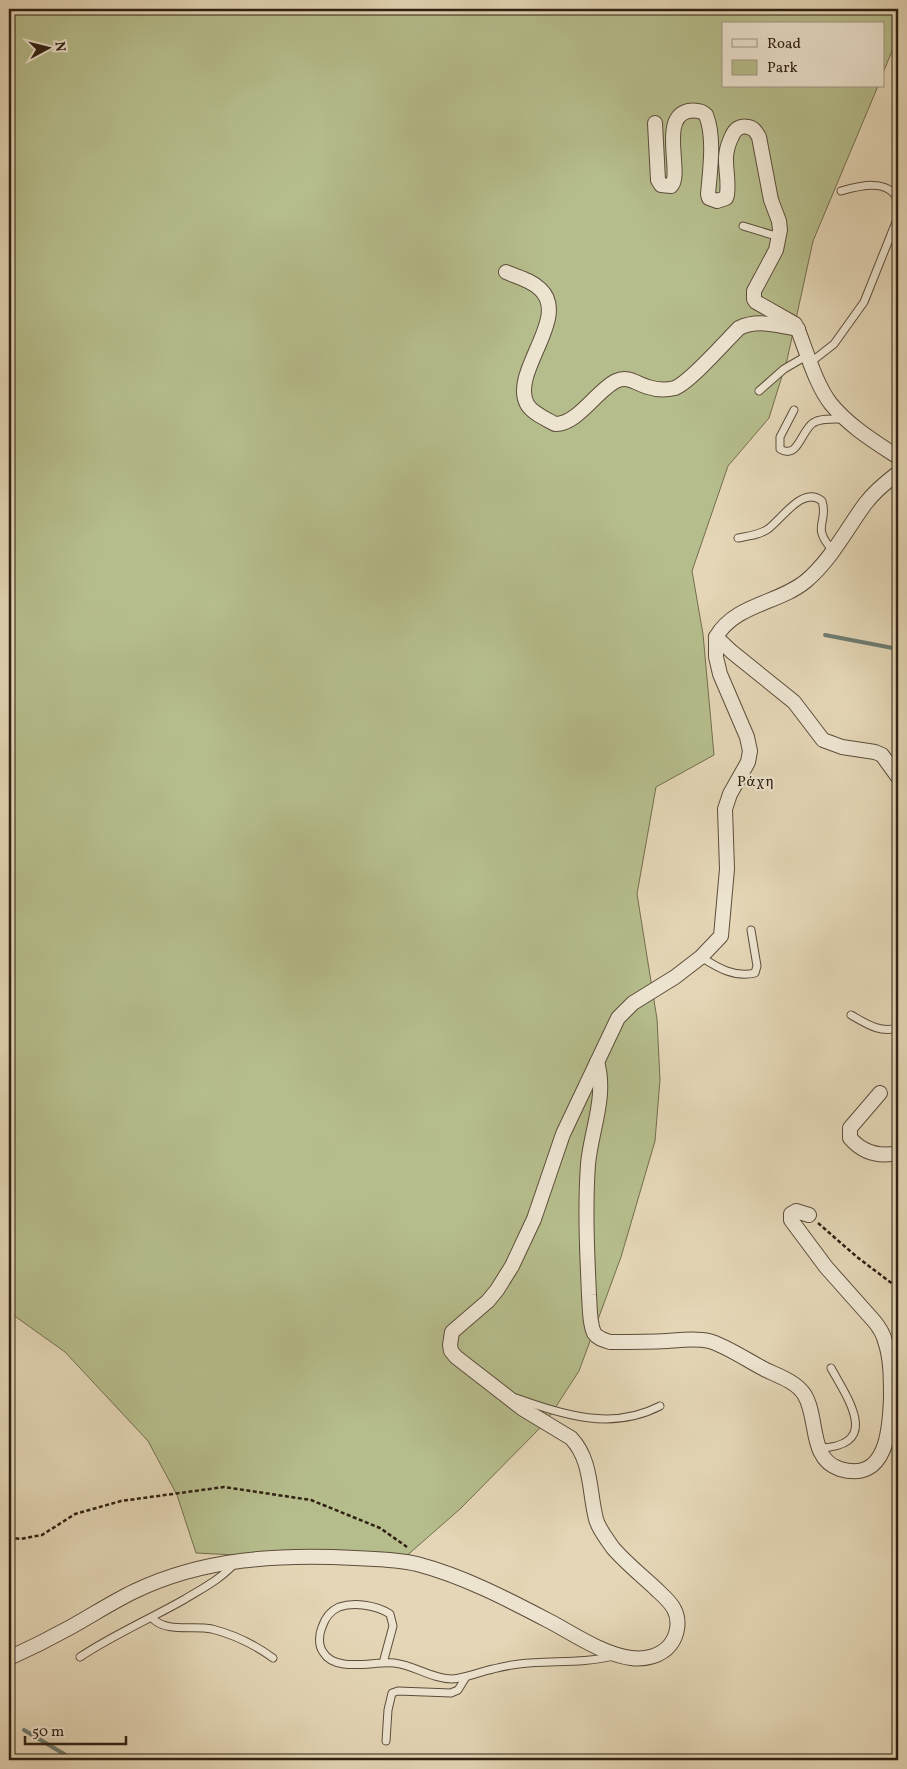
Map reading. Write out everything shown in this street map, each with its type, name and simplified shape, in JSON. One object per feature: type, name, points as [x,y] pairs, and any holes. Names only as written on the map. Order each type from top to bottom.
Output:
[{"type":"street","points":[[655,123],[658,180],[661,185],[672,186],[675,181],[674,133],[679,118],[684,113],[697,110],[706,115],[710,138],[708,194],[709,198],[716,201],[721,200],[727,195],[725,154],[734,132],[737,128],[744,126],[756,131],[759,137],[771,200],[779,221],[780,237],[776,250],[754,291],[754,299],[756,302],[790,321],[798,330],[830,404],[845,419],[898,457]]},
{"type":"street","points":[[506,272],[536,285],[542,290],[549,306],[550,316],[524,385],[524,396],[530,408],[555,424],[567,421],[615,381],[627,379],[647,387],[667,390],[681,385],[739,328],[746,325],[765,323],[798,330]]},
{"type":"street","points":[[9,1658],[48,1640],[136,1590],[209,1566],[280,1557],[369,1559],[413,1563],[436,1569],[468,1581],[587,1642],[618,1655],[640,1659],[650,1657],[666,1649],[672,1643],[677,1633],[678,1625],[674,1608],[614,1548],[600,1529],[596,1520],[587,1469],[577,1445],[571,1438],[523,1409],[456,1357],[451,1351],[450,1335],[455,1328],[488,1301],[512,1266],[534,1219],[563,1134],[618,1018],[625,1010],[701,957],[717,941],[723,929],[727,868],[725,809],[730,794],[748,762],[750,751],[747,737],[720,674],[716,656],[716,637],[733,617],[795,589],[814,574],[833,551],[866,503],[882,485],[898,473]]},
{"type":"street","points":[[716,637],[794,702],[823,740],[842,747],[876,752],[882,755],[898,777]]},
{"type":"street","points":[[597,1062],[600,1071],[600,1093],[588,1163],[587,1221],[590,1308],[595,1335],[601,1340],[610,1342],[698,1340],[715,1343],[798,1387],[808,1401],[821,1454],[838,1468],[849,1471],[865,1469],[878,1459],[888,1438],[890,1374],[886,1341],[881,1330],[826,1267],[791,1220],[791,1214],[796,1211],[809,1215]]},
{"type":"street","points":[[880,1093],[850,1128],[850,1138],[854,1143],[870,1152],[888,1155],[898,1153]]},
{"type":"lane","points":[[841,191],[879,186],[892,192],[898,200]]},
{"type":"lane","points":[[759,391],[784,369],[810,358],[834,344],[864,302],[898,217]]},
{"type":"lane","points":[[743,226],[780,237]]},
{"type":"lane","points":[[794,410],[779,442],[780,449],[788,452],[791,452],[796,447],[810,426],[815,422],[845,419]]},
{"type":"lane","points":[[738,538],[753,535],[767,529],[777,522],[795,503],[804,498],[812,497],[822,501],[824,509],[820,531],[825,542],[833,551]]},
{"type":"lane","points":[[701,957],[724,971],[741,974],[755,973],[757,966],[751,930]]},
{"type":"lane","points":[[851,1015],[878,1029],[898,1028]]},
{"type":"lane","points":[[818,1448],[838,1447],[845,1444],[855,1431],[856,1426],[852,1410],[831,1368]]},
{"type":"lane","points":[[504,1394],[557,1412],[585,1418],[623,1419],[638,1416],[660,1406]]},
{"type":"lane","points":[[80,1657],[212,1584],[237,1561]]},
{"type":"lane","points":[[383,1662],[393,1626],[390,1614],[364,1605],[354,1604],[336,1608],[329,1614],[322,1624],[320,1648],[328,1659],[340,1664],[395,1663],[439,1677],[454,1679],[492,1669],[522,1664],[588,1661],[618,1655]]},
{"type":"lane","points":[[152,1618],[157,1623],[168,1627],[197,1627],[223,1632],[256,1645],[273,1658]]},
{"type":"lane","points":[[386,1741],[388,1710],[392,1693],[398,1691],[451,1693],[458,1690],[466,1676]]},
{"type":"path","points":[[809,1215],[857,1257],[898,1288]]},
{"type":"path","points":[[9,1537],[20,1539],[42,1535],[75,1514],[121,1501],[224,1488],[311,1500],[380,1528],[412,1551]]},
{"type":"green space","points":[[9,9],[898,9],[898,36],[884,71],[884,22],[722,22],[722,88],[877,88],[813,241],[787,360],[769,418],[728,466],[692,571],[703,634],[714,755],[656,787],[637,894],[657,1019],[660,1080],[655,1141],[621,1257],[579,1371],[546,1422],[460,1509],[395,1566],[334,1560],[196,1553],[177,1495],[148,1441],[65,1352],[9,1312]]},
{"type":"waterway","points":[[825,635],[898,649]]},
{"type":"waterway","points":[[24,1730],[74,1760]]},
{"type":"district","name":"Ράχη","points":[[756,781]]}]
